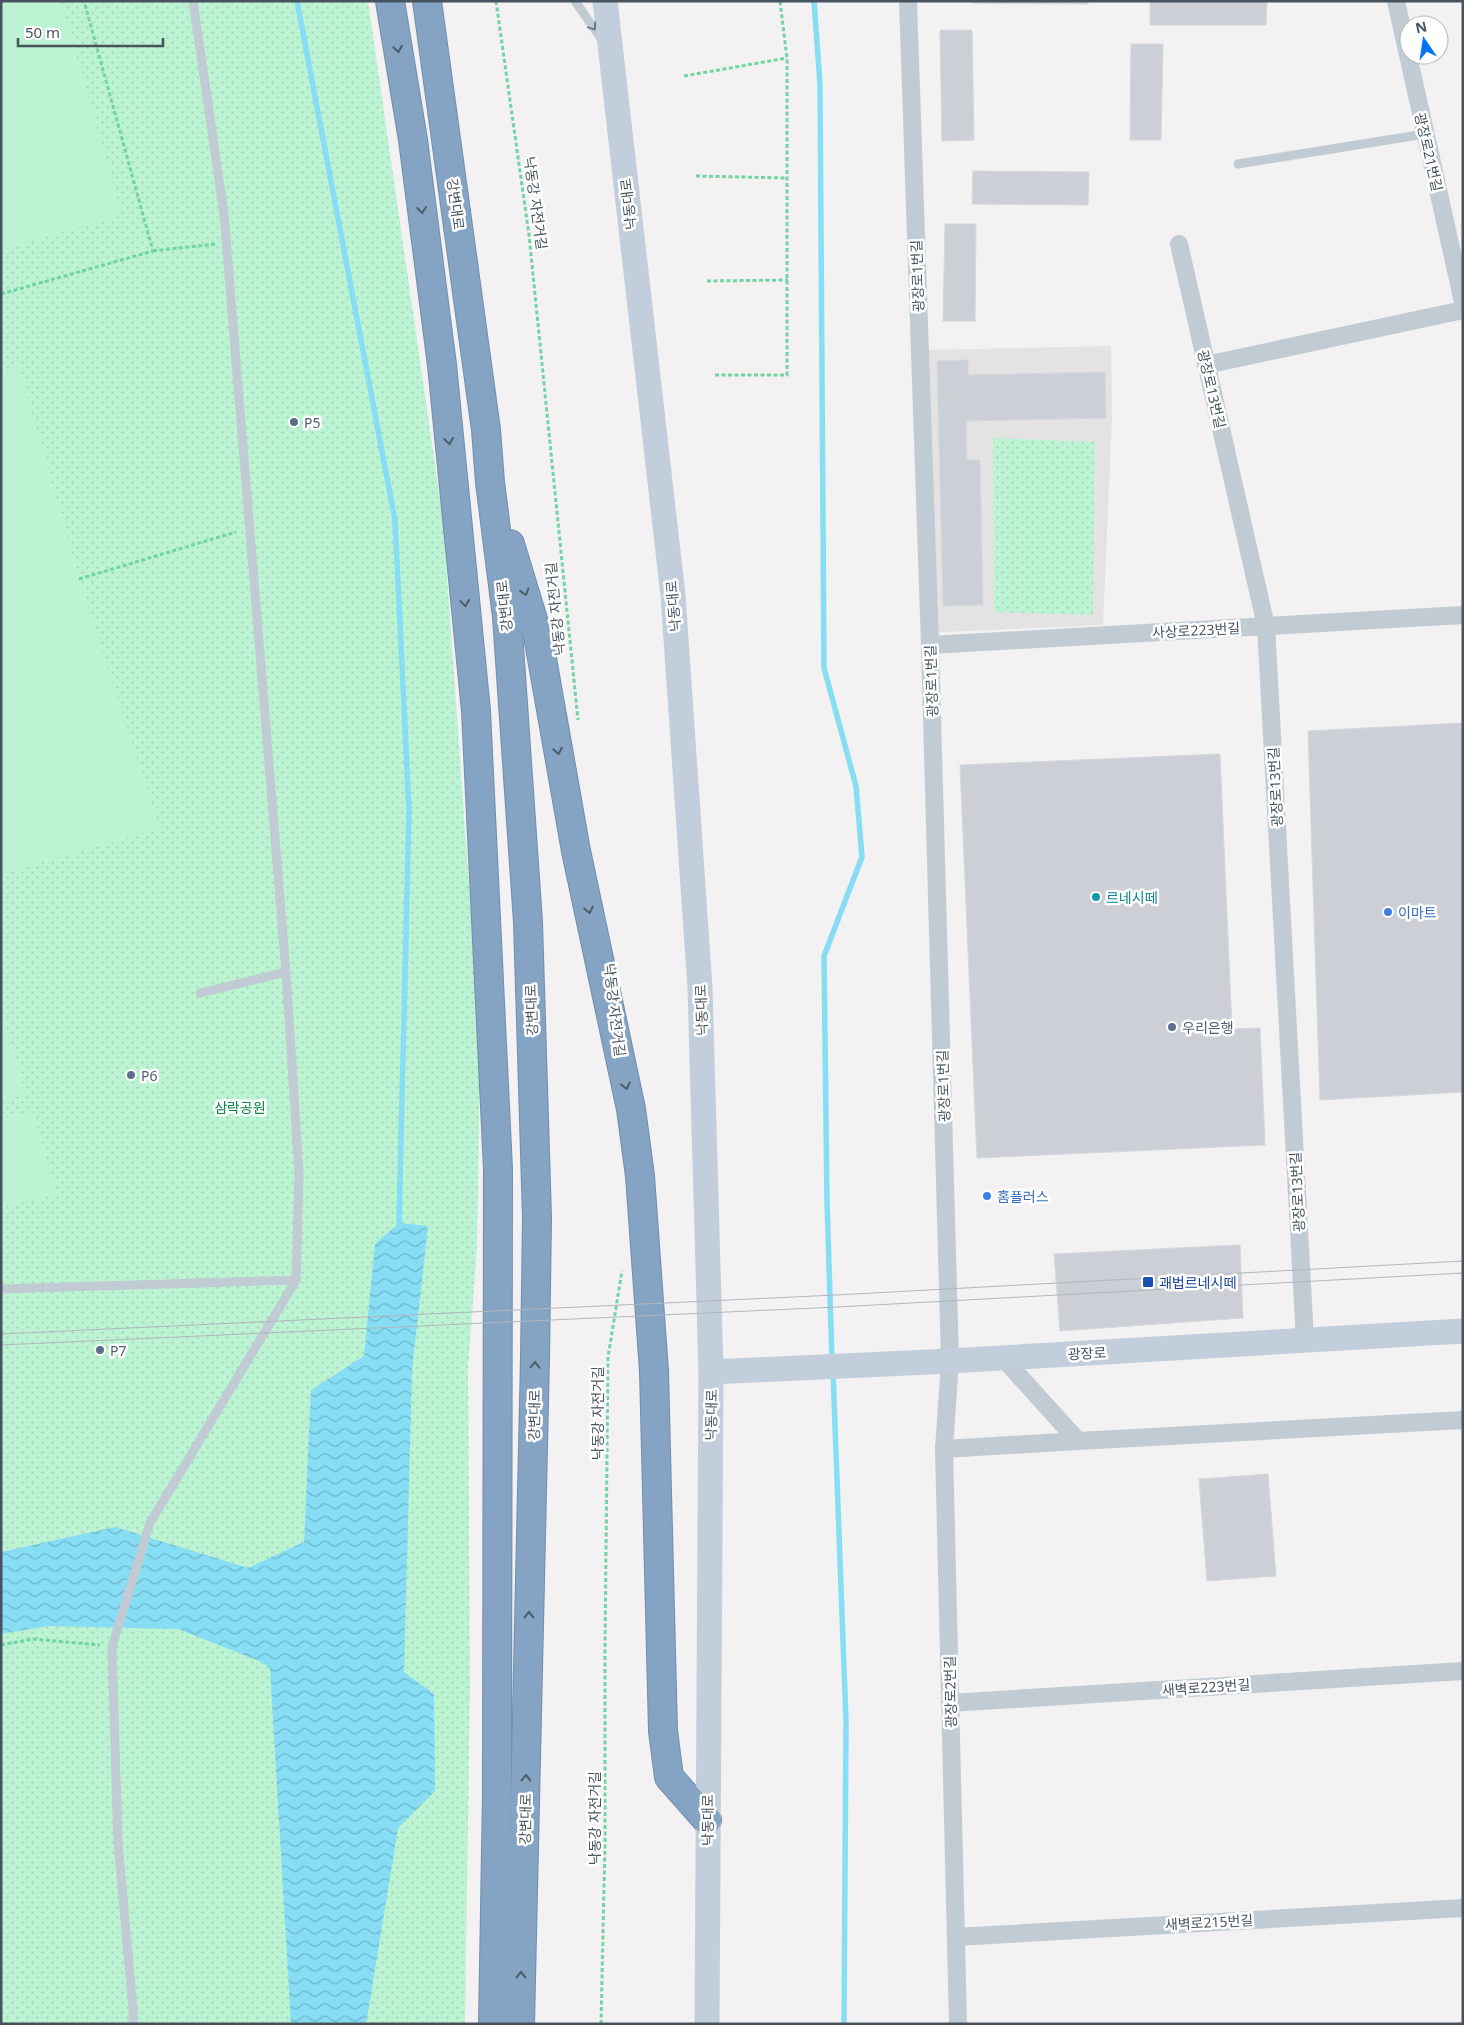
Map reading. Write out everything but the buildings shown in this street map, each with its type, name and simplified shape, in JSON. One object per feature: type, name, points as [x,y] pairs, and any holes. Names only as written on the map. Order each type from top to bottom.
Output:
[{"type":"highway","name":"강변대로","points":[[390,1],[413,140],[442,366],[476,711],[498,1169],[498,1774],[493,2024]]},
{"type":"highway","name":"강변대로","points":[[427,1],[486,430],[490,482],[507,617],[528,922],[536,1208],[535,1368],[520,2024]]},
{"type":"highway","points":[[442,366],[490,482],[538,636],[576,851],[631,1109],[640,1176],[654,1371],[663,1731],[669,1777],[707,1820]]},
{"type":"main road","name":"낙동대로","points":[[605,1],[673,595],[700,988],[712,1372],[707,1820],[707,2024]]},
{"type":"main road","name":"광장로","points":[[712,1372],[1003,1358],[1463,1331]]},
{"type":"street","name":"광장로1번길","points":[[908,1],[930,645],[940,1361]]},
{"type":"street","name":"광장로21번길","points":[[1396,1],[1463,302]]},
{"type":"street","name":"광장로13번길","points":[[1179,244],[1266,626],[1305,1340]]},
{"type":"street","points":[[1206,365],[1463,310]]},
{"type":"street","name":"사상로223번길","points":[[930,645],[1463,615]]},
{"type":"street","points":[[1003,1358],[1078,1442]]},
{"type":"street","name":"광장로2번길","points":[[940,1361],[944,1449],[958,2024]]},
{"type":"street","points":[[944,1449],[1463,1420]]},
{"type":"street","name":"새벽로223번길","points":[[950,1703],[1463,1671]]},
{"type":"street","name":"새벽로215번길","points":[[956,1937],[1463,1908]]},
{"type":"lane","points":[[133,2024],[118,1843],[112,1647],[150,1523],[296,1280],[299,1173],[286,972],[227,243],[193,1]]},
{"type":"lane","points":[[575,1],[611,53]]},
{"type":"lane","points":[[1238,164],[1426,134]]},
{"type":"lane","points":[[200,993],[286,972]]},
{"type":"lane","points":[[1,1289],[296,1280]]},
{"type":"path","points":[[84,1],[153,252]]},
{"type":"path","name":"낙동강 자전거길","points":[[496,1],[529,235],[579,726]]},
{"type":"path","points":[[715,375],[787,375],[787,58],[780,1]]},
{"type":"path","points":[[684,76],[787,58]]},
{"type":"path","points":[[696,176],[786,178]]},
{"type":"path","points":[[1,294],[153,252],[227,243]]},
{"type":"path","points":[[707,281],[788,280]]},
{"type":"path","points":[[79,579],[250,528]]},
{"type":"path","name":"낙동강 자전거길","points":[[601,2024],[605,1842],[608,1357],[623,1264]]},
{"type":"path","points":[[1,1645],[33,1639],[112,1647]]},
{"type":"shaded area","points":[[1111,346],[1112,419],[1103,625],[922,633],[927,350]]},
{"type":"green space","name":"삼락공원","points":[[1,1],[368,1],[443,520],[480,1041],[477,1247],[468,1368],[470,1686],[465,2024],[1,2024]]},
{"type":"green space","points":[[1,1],[61,1],[122,215],[1,250]]},
{"type":"green space","points":[[19,366],[79,579],[160,828],[1,874],[1,372]]},
{"type":"green space","points":[[993,438],[1095,442],[1093,615],[994,612]]},
{"type":"green space","points":[[1,1013],[26,1094],[1,1102]]},
{"type":"green space","points":[[32,1110],[57,1192],[1,1209],[1,1119]]},
{"type":"water","points":[[399,1223],[428,1226],[412,1370],[404,1672],[434,1694],[435,1791],[398,1828],[366,2024],[291,2024],[270,1668],[262,1662],[178,1629],[48,1626],[1,1634],[1,1552],[115,1527],[248,1568],[304,1542],[311,1390],[364,1356],[375,1244]]},
{"type":"waterway","points":[[297,1],[395,520],[409,810],[399,1223]]},
{"type":"waterway","points":[[814,1],[820,84],[824,668],[856,786],[862,857],[824,956],[827,1202],[832,1360]]},
{"type":"waterway","points":[[833,1372],[846,1721],[844,2024]]},
{"type":"tram line","points":[[1,1334],[836,1295],[1463,1261]]},
{"type":"tram line","points":[[1,1345],[837,1307],[1463,1273]]},
{"type":"place","name":"P5","points":[[294,422]]},
{"type":"place","name":"르네시떼","points":[[1096,897]]},
{"type":"place","name":"이마트","points":[[1388,912]]},
{"type":"place","name":"우리은행","points":[[1172,1027]]},
{"type":"place","name":"P6","points":[[131,1075]]},
{"type":"place","name":"홈플러스","points":[[987,1196]]},
{"type":"place","name":"괘법르네시떼","points":[[1148,1282]]},
{"type":"place","name":"P7","points":[[100,1350]]}]
